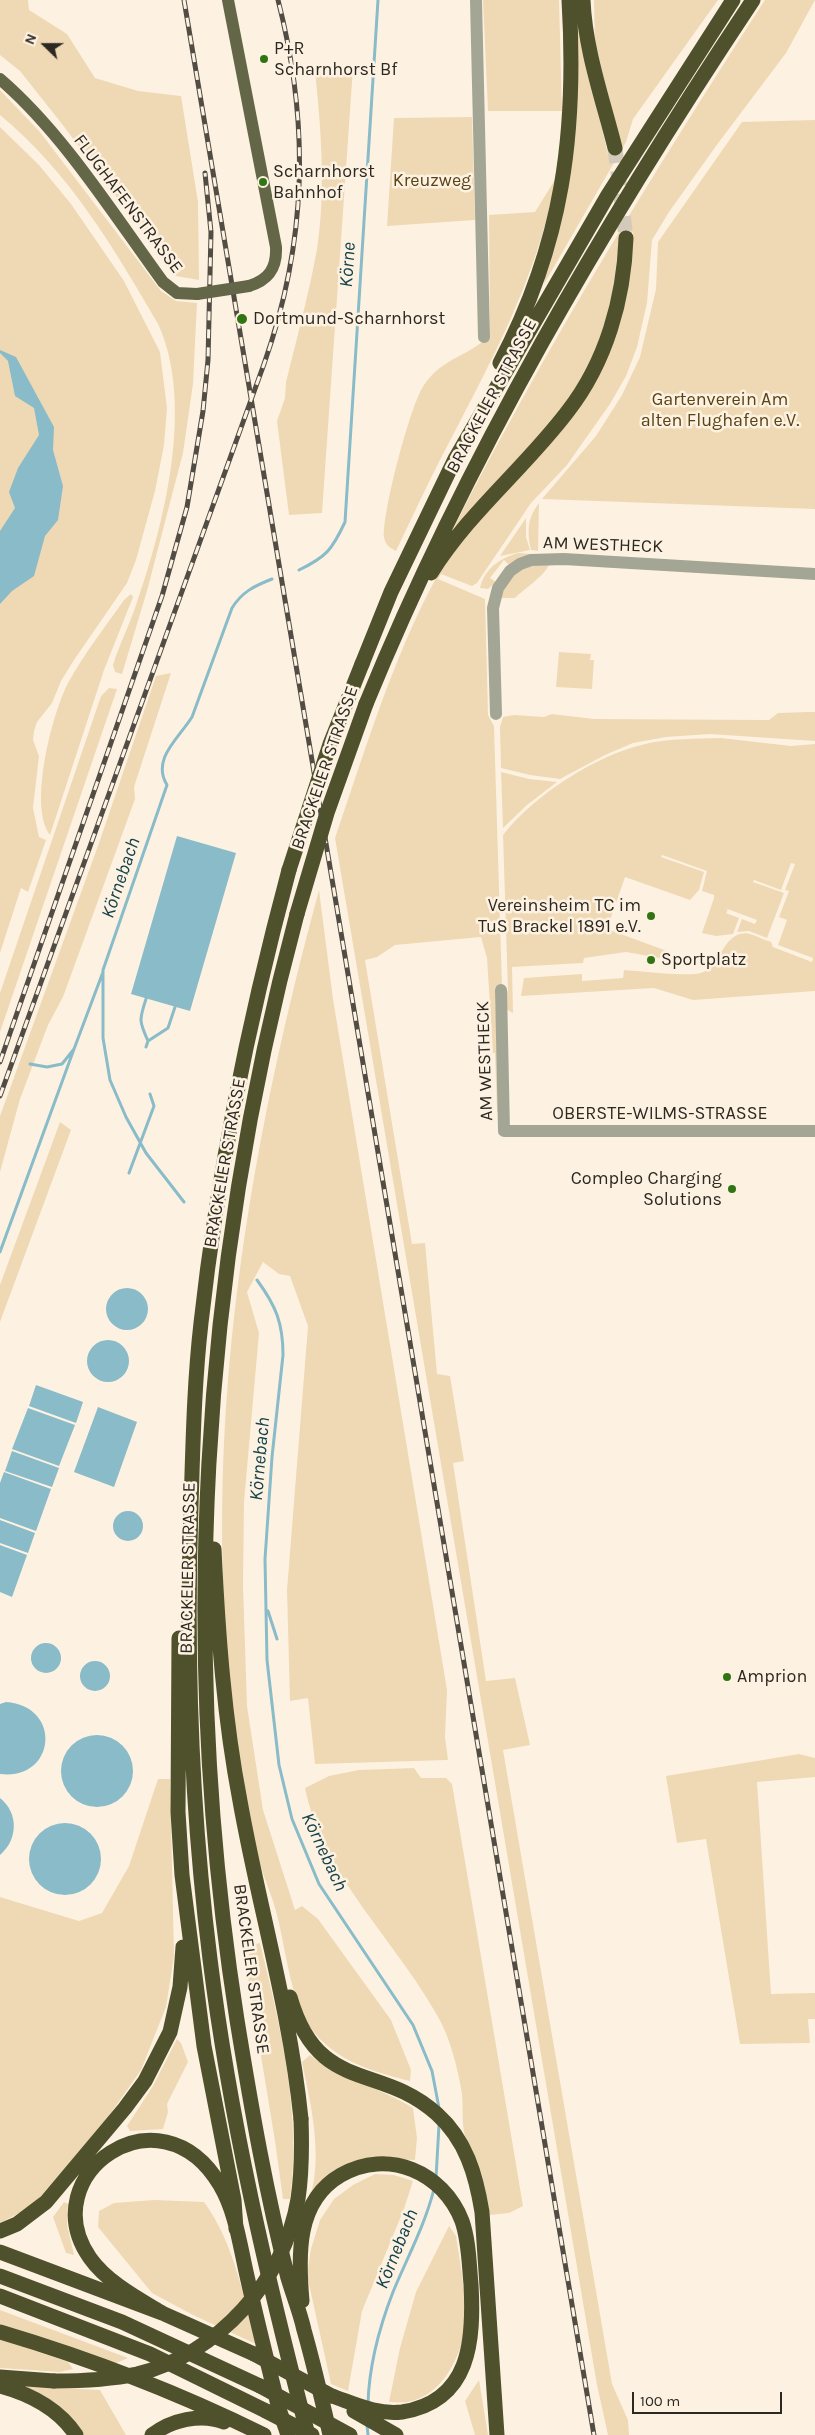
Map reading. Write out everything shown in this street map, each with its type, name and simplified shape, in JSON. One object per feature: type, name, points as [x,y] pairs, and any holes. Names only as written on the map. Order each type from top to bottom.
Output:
[{"type":"highway","points":[[456,459],[466,427],[508,348],[528,304],[558,213],[569,142],[571,77],[569,0]]},
{"type":"highway","points":[[583,0],[584,19],[592,61],[615,148]]},
{"type":"highway","name":"BRACKELER STRASSE","points":[[308,2435],[288,2357],[238,2132],[219,2021],[204,1904],[196,1821],[190,1687],[194,1402],[200,1336],[222,1168],[256,1000],[289,870],[330,744],[391,592],[456,459],[608,195],[733,0]]},
{"type":"highway","name":"BRACKELER STRASSE","points":[[330,2435],[304,2328],[289,2280],[258,2137],[237,2020],[221,1900],[209,1768],[204,1559],[209,1465],[219,1328],[243,1158],[267,1035],[297,914],[327,813],[366,704],[397,628],[452,512],[523,373],[610,224],[753,0]]},
{"type":"highway","points":[[397,628],[448,547],[472,517],[556,428],[582,392],[609,334],[621,286],[626,238]]},
{"type":"highway","points":[[0,2377],[54,2380],[112,2379],[164,2365],[191,2351],[212,2337],[249,2303],[276,2262],[294,2216],[302,2168],[301,2119],[296,2062],[240,1802],[228,1722],[217,1616],[209,1465]]},
{"type":"highway","points":[[191,1510],[182,1551],[178,1683],[178,1812],[187,1914],[204,2046],[234,2200],[236,2229]]},
{"type":"highway","points":[[0,2231],[24,2219],[46,2202],[125,2108],[145,2081],[162,2049],[176,2009],[187,1914]]},
{"type":"highway","points":[[276,1965],[284,1978],[294,2012],[315,2048],[336,2066],[412,2097],[437,2114],[461,2143],[478,2192],[484,2241],[496,2435]]},
{"type":"highway","points":[[162,2313],[104,2273],[90,2258],[81,2242],[76,2225],[77,2202],[90,2170],[104,2156],[127,2143],[160,2140],[179,2146],[196,2156],[213,2174],[228,2201],[236,2229],[273,2410],[284,2435]]},
{"type":"highway","points":[[304,2328],[299,2251],[307,2216],[314,2201],[324,2187],[353,2168],[377,2163],[400,2165],[415,2170],[428,2177],[445,2191],[457,2210],[467,2243],[473,2321],[471,2345],[462,2371],[443,2394],[430,2402],[402,2412],[371,2410],[332,2396]]},
{"type":"highway","points":[[0,2252],[162,2313],[254,2354],[332,2396],[395,2435]]},
{"type":"highway","points":[[0,2276],[122,2322],[260,2386],[350,2435]]},
{"type":"highway","points":[[0,2296],[150,2354],[273,2410],[312,2435]]},
{"type":"highway","points":[[0,2332],[95,2363],[144,2382],[264,2435]]},
{"type":"highway","points":[[0,2386],[36,2398],[63,2420],[76,2435]]},
{"type":"highway","points":[[273,2410],[288,2435]]},
{"type":"highway","points":[[152,2435],[169,2425],[186,2420],[207,2418],[219,2420],[252,2435]]},
{"type":"main road","name":"FLUGHAFENSTRASSE","points":[[0,79],[28,105],[63,146],[163,282],[177,293],[197,294],[249,286],[262,282],[269,276],[274,266],[276,247],[228,0]]},
{"type":"street","points":[[476,0],[484,337]]},
{"type":"street","name":"AM WESTHECK","points":[[496,714],[495,598],[502,579],[520,564],[532,560],[564,559],[815,574]]},
{"type":"street","name":"AM WESTHECK","points":[[500,990],[504,1131]]},
{"type":"street","name":"OBERSTE-WILMS-STRASSE","points":[[504,1131],[815,1131]]},
{"type":"green space","points":[[0,0],[28,0],[29,10],[67,34],[95,78],[138,91],[181,96],[198,202],[199,280],[176,276],[20,71],[0,55]]},
{"type":"green space","points":[[483,0],[559,0],[562,111],[488,111]]},
{"type":"green space","points":[[594,0],[718,0],[633,119],[626,142],[544,284],[576,19],[608,154],[621,143],[595,45]]},
{"type":"green space","points":[[765,0],[815,0],[786,53],[716,146],[669,212],[652,240],[647,303],[637,347],[626,376],[610,404],[567,465],[531,503],[477,583],[472,586],[441,574],[438,579],[485,599],[488,715],[494,726],[502,987],[495,987],[499,1112],[497,1112],[495,1053],[493,1053],[487,958],[481,937],[395,945],[377,957],[365,960],[412,1244],[425,1243],[437,1374],[450,1376],[464,1461],[453,1463],[486,1681],[515,1678],[530,1745],[503,1750],[612,2384],[628,2420],[629,2435],[608,2435],[597,2385],[335,838],[372,729],[399,658],[414,623],[449,555],[590,390],[632,249],[633,232],[618,243],[617,267],[609,314],[602,336],[583,379],[570,400],[543,434],[472,512],[454,527],[564,325],[642,194]]},
{"type":"green space","points":[[353,68],[322,513],[289,515],[277,421],[285,398],[286,382],[303,316],[320,227],[322,160],[315,71]]},
{"type":"green space","points":[[0,90],[40,132],[161,291],[176,301],[197,303],[193,384],[183,453],[147,591],[122,674],[115,672],[113,665],[147,573],[165,502],[171,464],[175,427],[174,390],[169,356],[158,324],[107,239],[69,186],[48,161],[0,115]]},
{"type":"green space","name":"Kreuzweg","points":[[472,117],[475,220],[387,226],[394,118]]},
{"type":"green space","name":"Gartenverein Am alten Flughafen e.V.","points":[[815,120],[815,509],[542,499],[596,436],[622,395],[640,357],[656,289],[658,242],[742,122]]},
{"type":"green space","points":[[0,127],[39,165],[71,204],[124,281],[160,352],[167,408],[164,445],[155,491],[136,560],[127,583],[74,660],[61,681],[52,703],[37,722],[34,731],[33,740],[39,756],[33,808],[39,837],[46,840],[28,892],[21,888],[0,953]]},
{"type":"green space","points":[[556,178],[548,216],[537,252],[509,322],[396,551],[389,547],[384,537],[387,506],[398,460],[418,396],[431,376],[440,368],[474,348],[490,335],[489,215],[535,212]]},
{"type":"green space","points":[[539,503],[538,551],[531,550],[529,525],[532,514]]},
{"type":"green space","points":[[526,518],[526,537],[530,550],[500,556]]},
{"type":"green space","points":[[518,553],[533,554],[510,566],[504,560],[490,578],[496,582],[488,589],[480,588],[485,575],[494,565],[505,558]]},
{"type":"green space","points":[[549,564],[540,577],[515,598],[500,598],[508,582],[517,572],[531,566]]},
{"type":"green space","points":[[131,594],[133,597],[104,670],[50,835],[44,821],[41,803],[45,760],[55,716],[74,672],[124,600]]},
{"type":"green space","points":[[559,652],[591,654],[590,660],[594,660],[592,689],[556,687]]},
{"type":"green space","points":[[171,673],[134,787],[135,799],[63,997],[48,1025],[20,1099],[0,1172],[0,1116],[99,843],[156,676]]},
{"type":"green space","points":[[109,688],[117,689],[0,1032],[0,993],[101,696]]},
{"type":"green space","points":[[815,712],[815,741],[710,734],[666,737],[633,743],[605,755],[560,779],[530,775],[501,768],[500,727],[503,717],[514,715],[544,717],[552,714],[594,719],[769,720],[778,713]]},
{"type":"green space","points":[[721,738],[791,746],[815,744],[815,991],[693,1000],[654,988],[521,996],[524,978],[582,974],[582,981],[623,978],[624,970],[675,974],[701,973],[713,964],[728,942],[741,934],[750,934],[771,942],[773,947],[812,962],[813,958],[778,945],[787,920],[779,917],[789,891],[785,890],[795,864],[791,863],[781,890],[754,880],[753,882],[784,893],[767,938],[749,931],[737,932],[742,919],[755,924],[757,920],[725,908],[728,910],[726,913],[739,918],[733,934],[716,936],[702,933],[714,898],[714,895],[702,891],[707,871],[662,855],[661,857],[704,872],[699,890],[690,900],[625,877],[607,929],[667,951],[661,954],[660,958],[626,952],[584,958],[583,963],[512,967],[513,1013],[506,1009],[504,992],[508,991],[503,835],[531,805],[567,779],[606,757],[626,749],[654,742]]},
{"type":"green space","points":[[501,772],[529,779],[557,782],[527,805],[503,828]]},
{"type":"green space","points":[[319,890],[333,999],[447,1690],[445,1737],[448,1760],[315,1764],[308,1698],[290,1701],[287,1590],[308,1326],[290,1276],[279,1274],[263,1262],[247,1292],[259,1333],[244,1502],[243,1586],[247,1706],[263,1810],[295,1910],[302,1906],[318,1919],[391,2020],[411,2070],[410,2081],[389,2076],[352,2062],[336,2052],[322,2041],[310,2027],[300,2009],[290,1977],[273,1901],[253,1840],[237,1745],[227,1650],[222,1554],[224,1458],[230,1362],[240,1266],[255,1171],[274,1077],[295,983]]},
{"type":"green space","points":[[60,1122],[71,1130],[0,1322],[0,1285]]},
{"type":"green space","points":[[799,1754],[815,1758],[815,1777],[757,1782],[771,1994],[815,1993],[815,2019],[808,2019],[810,2043],[740,2044],[706,1839],[677,1843],[666,1776]]},
{"type":"green space","points":[[414,1768],[421,1778],[446,1778],[452,1784],[523,2206],[509,2213],[490,2215],[480,2169],[465,2136],[462,2094],[458,2074],[450,2043],[442,2024],[420,1987],[343,1878],[327,1850],[314,1820],[305,1788],[329,1776],[359,1770]]},
{"type":"green space","points":[[158,1779],[170,1779],[174,1956],[166,2007],[141,2070],[101,2127],[41,2196],[27,2209],[0,2223],[0,1897],[79,1921],[102,1913],[129,1866]]},
{"type":"green space","points":[[260,1943],[275,2006],[291,2102],[293,2167],[290,2199],[283,2199],[247,1971],[250,1945]]},
{"type":"green space","points":[[177,2039],[181,2043],[188,2062],[167,2104],[168,2112],[163,2129],[130,2131],[127,2126],[153,2086]]},
{"type":"green space","points":[[310,2055],[335,2071],[387,2094],[413,2108],[417,2138],[415,2160],[375,2158],[310,2198],[316,2165],[316,2147],[312,2113],[302,2062]]},
{"type":"green space","points":[[375,2174],[394,2175],[413,2181],[404,2209],[362,2311],[348,2391],[331,2384],[307,2275],[311,2249],[320,2220],[334,2199],[353,2185]]},
{"type":"green space","points":[[154,2200],[204,2202],[223,2235],[230,2252],[242,2288],[256,2344],[193,2315],[152,2293],[98,2227],[99,2211],[114,2203]]},
{"type":"green space","points":[[64,2202],[68,2204],[67,2225],[74,2255],[66,2253],[53,2217]]},
{"type":"green space","points":[[449,2226],[456,2236],[464,2288],[465,2320],[461,2346],[450,2371],[432,2391],[421,2398],[408,2402],[389,2402],[400,2348],[416,2292]]},
{"type":"green space","points":[[0,2310],[128,2358],[114,2364],[0,2327]]},
{"type":"green space","points":[[0,2339],[68,2362],[73,2369],[60,2372],[0,2368]]},
{"type":"green space","points":[[479,2380],[488,2435],[475,2435],[465,2401]]},
{"type":"green space","points":[[25,2386],[100,2390],[126,2435],[84,2435],[43,2396]]},
{"type":"water","points":[[0,350],[16,357],[54,427],[53,450],[63,486],[58,520],[45,536],[34,576],[12,591],[0,604],[0,531],[15,508],[9,492],[18,468],[39,435],[34,408],[15,396],[8,361],[0,353]]},
{"type":"water","points":[[177,836],[236,853],[190,1011],[131,994]]},
{"type":"water","points":[[131,1288],[139,1291],[145,1297],[148,1309],[145,1321],[139,1327],[123,1330],[115,1327],[109,1321],[106,1305],[109,1297],[115,1291]]},
{"type":"water","points":[[112,1340],[120,1343],[126,1349],[129,1361],[126,1373],[120,1379],[104,1382],[96,1379],[90,1373],[87,1357],[90,1349],[96,1343]]},
{"type":"water","points":[[36,1385],[83,1402],[76,1423],[29,1406]]},
{"type":"water","points":[[98,1407],[137,1422],[114,1487],[74,1472]]},
{"type":"water","points":[[28,1408],[75,1425],[59,1466],[12,1449]]},
{"type":"water","points":[[12,1451],[59,1468],[52,1487],[5,1471]]},
{"type":"water","points":[[4,1472],[51,1489],[36,1531],[0,1518],[0,1483]]},
{"type":"water","points":[[128,1511],[139,1515],[143,1526],[139,1537],[128,1541],[117,1537],[113,1526],[117,1515]]},
{"type":"water","points":[[0,1520],[35,1533],[28,1553],[0,1543]]},
{"type":"water","points":[[0,1545],[27,1555],[12,1597],[0,1592]]},
{"type":"water","points":[[46,1643],[57,1647],[61,1658],[57,1669],[46,1673],[35,1669],[31,1658],[35,1647]]},
{"type":"water","points":[[95,1661],[106,1665],[110,1676],[106,1687],[95,1691],[84,1687],[80,1676],[84,1665]]},
{"type":"water","points":[[6,1702],[24,1707],[37,1716],[44,1728],[45,1742],[42,1755],[33,1766],[19,1773],[0,1774],[0,1704]]},
{"type":"water","points":[[104,1735],[123,1745],[131,1757],[133,1771],[131,1785],[123,1797],[111,1805],[90,1807],[71,1797],[63,1785],[61,1764],[71,1745],[83,1737]]},
{"type":"water","points":[[0,1798],[11,1811],[14,1826],[10,1842],[0,1855]]},
{"type":"water","points":[[72,1823],[91,1833],[99,1845],[101,1859],[99,1873],[91,1885],[79,1893],[58,1895],[39,1885],[31,1873],[29,1852],[39,1833],[51,1825]]},
{"type":"waterway","name":"Körne","points":[[299,570],[316,561],[327,552],[345,522],[378,0]]},
{"type":"waterway","name":"Körnebach","points":[[184,1202],[146,1153],[126,1117],[110,1080],[103,1038],[103,970],[167,785],[163,775],[162,766],[164,758],[192,717],[232,608],[249,590],[272,579]]},
{"type":"waterway","points":[[30,1064],[47,1067],[62,1064],[74,1049],[103,972]]},
{"type":"waterway","points":[[146,999],[141,1020],[148,1041]]},
{"type":"waterway","points":[[146,1047],[148,1041],[168,1028],[175,1007]]},
{"type":"waterway","points":[[0,1252],[74,1049]]},
{"type":"waterway","points":[[129,1173],[154,1106],[150,1094]]},
{"type":"waterway","name":"Körnebach","points":[[257,1280],[274,1307],[280,1324],[283,1344],[272,1457],[265,1559],[267,1660],[279,1765],[292,1819],[319,1884],[413,2025],[432,2071],[439,2108]]},
{"type":"waterway","points":[[268,1611],[277,1639]]},
{"type":"waterway","name":"Körnebach","points":[[436,2178],[439,2125]]},
{"type":"waterway","name":"Körnebach","points":[[368,2404],[373,2361],[383,2319],[421,2228],[434,2189]]},
{"type":"waterway","name":"Körnebach","points":[[367,2425],[368,2435]]},
{"type":"tunnel","points":[[615,148],[626,238]]},
{"type":"railway","points":[[184,0],[594,2435]]},
{"type":"railway","points":[[0,1096],[264,364],[278,318],[289,273],[296,228],[299,183],[299,138],[295,92],[278,0]]},
{"type":"railway","points":[[0,1062],[162,596],[187,507],[203,411],[208,360],[211,232],[205,173]]},
{"type":"place","name":"P+R Scharnhorst Bf","points":[[264,59]]},
{"type":"place","name":"Scharnhorst Bahnhof","points":[[263,182]]},
{"type":"place","name":"Dortmund-Scharnhorst","points":[[242,319]]},
{"type":"place","name":"Vereinsheim TC im TuS Brackel 1891 e.V.","points":[[651,916]]},
{"type":"place","name":"Sportplatz","points":[[651,960]]},
{"type":"place","name":"Compleo Charging Solutions","points":[[732,1189]]},
{"type":"place","name":"Amprion","points":[[727,1677]]}]
